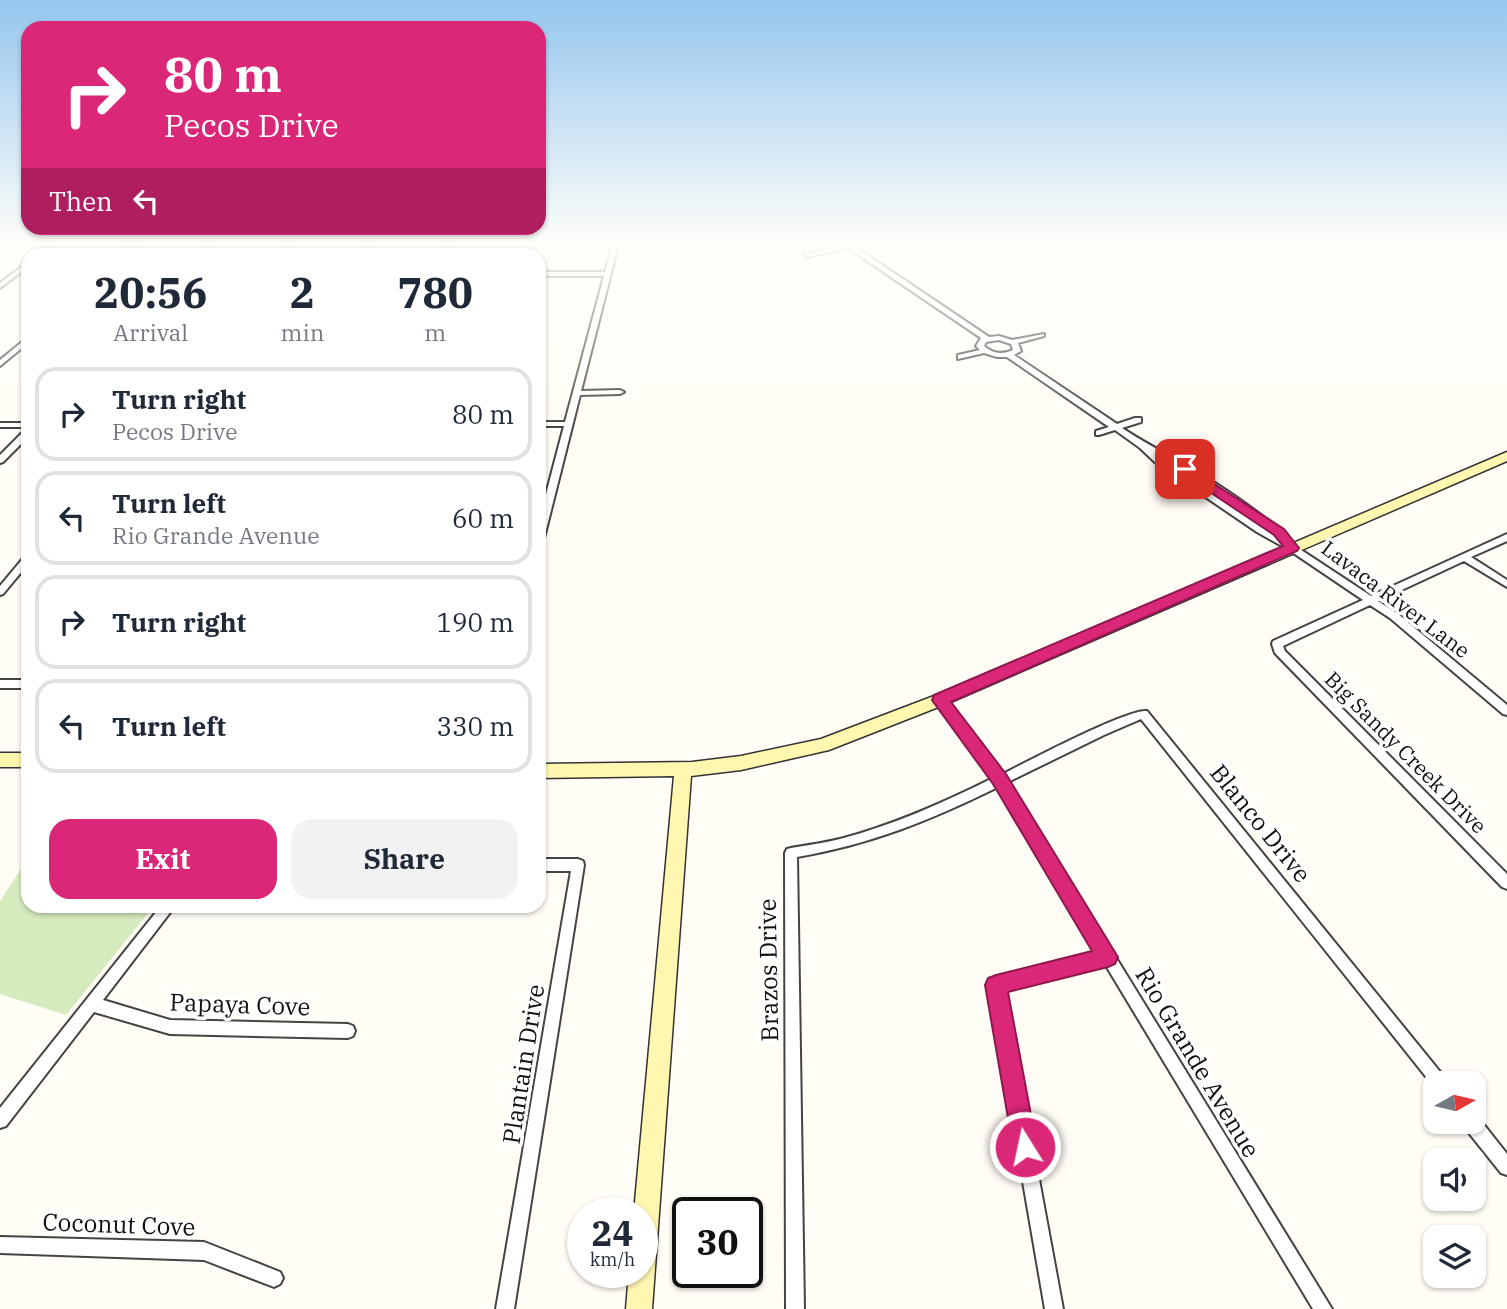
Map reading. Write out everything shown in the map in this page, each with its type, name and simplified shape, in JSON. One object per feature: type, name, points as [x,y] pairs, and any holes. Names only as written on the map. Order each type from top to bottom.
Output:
[{"type":"main road","points":[[546,771],[683,770],[741,763],[823,745],[940,700],[1507,456]]},
{"type":"main road","points":[[0,760],[21,760]]},
{"type":"main road","points":[[639,1309],[683,770]]},
{"type":"street","points":[[546,510],[598,307]]},
{"type":"street","points":[[939,307],[987,339],[1013,342],[1042,335]]},
{"type":"street","points":[[984,351],[980,343],[987,339]]},
{"type":"street","points":[[961,357],[984,351],[1009,355],[1018,348],[1013,342]]},
{"type":"street","points":[[0,364],[21,345]]},
{"type":"street","name":"Lavaca River Lane","points":[[1009,355],[1116,427],[1160,462],[1260,530],[1371,600],[1507,711]]},
{"type":"street","points":[[576,393],[620,392]]},
{"type":"street","points":[[1099,433],[1138,420]]},
{"type":"street","points":[[546,424],[568,424]]},
{"type":"street","points":[[0,425],[21,425]]},
{"type":"street","points":[[0,460],[21,439]]},
{"type":"street","points":[[1371,600],[1507,537]]},
{"type":"street","points":[[1464,557],[1507,584]]},
{"type":"street","points":[[0,592],[21,566]]},
{"type":"street","name":"Big Sandy Creek Drive","points":[[1371,600],[1277,644],[1278,648],[1507,883]]},
{"type":"street","points":[[0,684],[21,684]]},
{"type":"street","name":"Rio Grande Avenue","points":[[940,700],[1000,779],[1324,1309]]},
{"type":"street","name":"Blanco Drive","points":[[1000,779],[1143,714],[1430,1071]]},
{"type":"street","name":"Brazos Drive","points":[[795,1309],[791,853],[863,837],[945,807],[1000,779]]},
{"type":"street","name":"Plantain Drive","points":[[505,1309],[578,865],[546,865]]},
{"type":"street","points":[[0,1120],[164,913]]},
{"type":"street","points":[[1054,1309],[996,985],[1108,957]]},
{"type":"street","name":"Papaya Cove","points":[[92,1004],[170,1027],[348,1031]]},
{"type":"street","points":[[1481,1134],[1507,1167]]},
{"type":"street","name":"Coconut Cove","points":[[0,1245],[204,1251],[274,1278]]},
{"type":"green space","points":[[21,869],[21,913],[148,913],[66,1015],[0,994],[0,901]]},
{"type":"route","points":[[1025,1147],[996,985],[1108,957],[1000,779],[940,700],[1292,548],[1279,532],[1185,469]]}]
